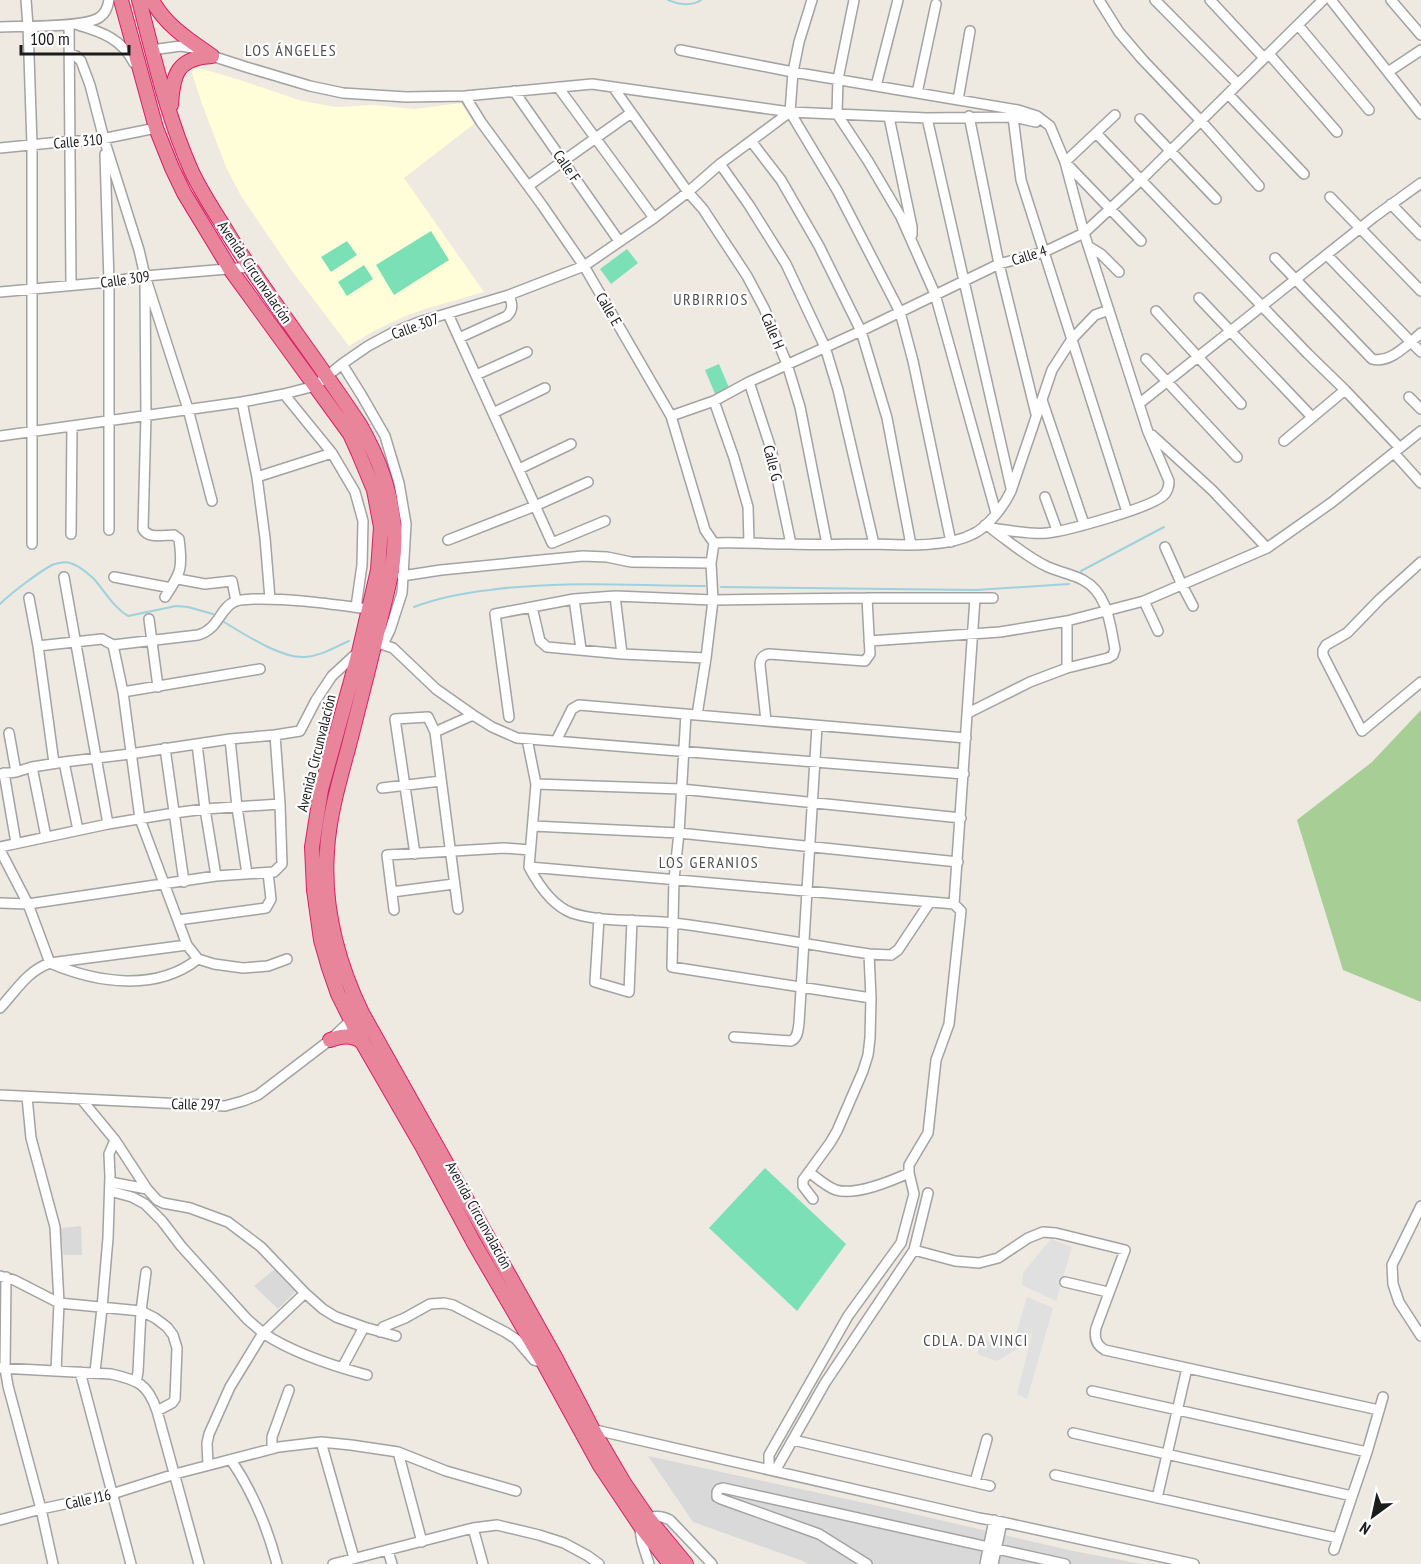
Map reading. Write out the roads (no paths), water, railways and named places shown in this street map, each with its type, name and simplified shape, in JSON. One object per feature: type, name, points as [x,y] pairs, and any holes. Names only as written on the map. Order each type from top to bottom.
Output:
[{"type":"highway","name":"Avenida Circunvalación","points":[[121,0],[156,128],[184,193],[230,268],[350,434],[374,490],[381,527],[378,570],[362,608],[359,652],[321,790],[312,847],[314,890],[321,940],[338,994],[356,1016],[548,1359],[578,1425],[599,1464],[644,1521],[686,1564]]},
{"type":"highway","name":"Avenida Circunvalación","points":[[138,0],[171,114],[187,159],[203,194],[250,267],[360,425],[375,451],[388,488],[394,529],[393,560],[379,643],[335,797],[327,851],[327,894],[335,940],[362,1042],[474,1243],[593,1430],[670,1564]]},
{"type":"highway","points":[[152,0],[170,25],[212,56]]},
{"type":"highway","points":[[171,114],[172,86],[180,69],[191,59],[212,56]]},
{"type":"highway","points":[[330,1040],[346,1036],[362,1042]]},
{"type":"street","points":[[26,0],[32,145],[32,544]]},
{"type":"street","points":[[0,27],[72,25],[89,22],[101,17],[108,7],[109,0]]},
{"type":"street","points":[[812,0],[799,42],[793,72],[790,112],[838,192],[900,312],[913,361],[951,542]]},
{"type":"street","points":[[854,0],[837,79],[837,114],[901,217],[935,294],[996,513]]},
{"type":"street","points":[[876,86],[898,0]]},
{"type":"street","points":[[1099,0],[1119,32],[1142,59],[1259,186]]},
{"type":"street","points":[[1155,0],[1238,84]]},
{"type":"street","points":[[1210,0],[1337,132]]},
{"type":"street","name":"Calle 4","points":[[671,416],[714,401],[749,382],[999,264],[1044,252],[1084,233],[1141,180],[1323,0]]},
{"type":"street","points":[[1331,0],[1421,114]]},
{"type":"street","points":[[1391,0],[1421,35]]},
{"type":"street","points":[[917,93],[936,4]]},
{"type":"street","points":[[71,285],[70,54],[72,25]]},
{"type":"street","points":[[72,25],[99,31],[117,41],[131,56],[142,79]]},
{"type":"street","points":[[1298,25],[1369,110]]},
{"type":"street","points":[[958,100],[970,31]]},
{"type":"street","points":[[151,50],[181,45],[310,86],[343,93],[405,97],[465,96],[592,84],[790,112],[927,118],[1013,117],[1050,126]]},
{"type":"street","points":[[680,50],[793,72],[1018,110],[1037,116],[1050,126],[1065,162],[1084,233],[1148,432],[1169,481],[1166,493],[1161,498],[1127,512],[1045,533],[988,527],[951,542],[911,544],[714,543],[711,563],[713,600],[697,715]]},
{"type":"street","points":[[1388,72],[1421,50]]},
{"type":"street","points":[[70,54],[81,61],[93,96],[145,276],[188,409],[212,501]]},
{"type":"street","points":[[558,87],[654,218]]},
{"type":"street","name":"Calle H","points":[[613,87],[688,192],[703,209],[747,276],[764,308],[787,364],[800,407],[827,544]]},
{"type":"street","name":"Calle F","points":[[514,92],[620,241]]},
{"type":"street","points":[[1228,94],[1304,174]]},
{"type":"street","name":"Calle E","points":[[465,96],[481,122],[584,266],[671,416],[705,530],[714,543]]},
{"type":"street","points":[[528,186],[631,112]]},
{"type":"street","name":"Calle 307","points":[[0,436],[242,402],[315,386],[368,346],[394,332],[419,322],[509,295],[584,266],[654,218],[720,164],[790,112]]},
{"type":"street","points":[[1065,162],[1115,115]]},
{"type":"street","points":[[888,117],[912,227],[912,239]]},
{"type":"street","points":[[969,117],[999,264],[1036,414]]},
{"type":"street","points":[[1013,117],[1021,180],[1127,512]]},
{"type":"street","points":[[927,118],[1011,490]]},
{"type":"street","points":[[1140,119],[1216,199]]},
{"type":"street","name":"Calle 310","points":[[0,148],[104,140],[156,128]]},
{"type":"street","points":[[1096,133],[1345,390],[1397,450],[1421,483]]},
{"type":"street","points":[[104,140],[109,282],[109,530]]},
{"type":"street","points":[[751,141],[781,180],[813,236],[861,331],[887,418],[911,544]]},
{"type":"street","points":[[1065,162],[1141,241]]},
{"type":"street","points":[[720,164],[786,264],[825,346],[838,390],[874,544]]},
{"type":"street","points":[[1140,403],[1390,204],[1421,183]]},
{"type":"street","points":[[1329,197],[1421,291]]},
{"type":"street","points":[[1390,204],[1421,235]]},
{"type":"street","points":[[1088,246],[1101,254],[1119,272]]},
{"type":"street","points":[[1327,255],[1421,352]]},
{"type":"street","points":[[1275,258],[1372,360],[1384,360],[1401,350],[1421,333]]},
{"type":"street","name":"Calle 309","points":[[0,292],[250,267]]},
{"type":"street","points":[[145,276],[146,416],[143,529],[149,535],[174,535],[179,539],[182,561],[178,579],[165,597]]},
{"type":"street","points":[[459,338],[507,316],[512,307],[509,295]]},
{"type":"street","points":[[1199,298],[1312,417]]},
{"type":"street","points":[[988,527],[1011,490],[1052,369],[1072,339],[1095,315],[1109,310]]},
{"type":"street","points":[[1156,312],[1241,404]]},
{"type":"street","points":[[448,314],[552,543],[605,521]]},
{"type":"street","points":[[476,375],[527,352]]},
{"type":"street","points":[[1146,359],[1237,457]]},
{"type":"street","points":[[16,843],[2,774],[54,763],[300,731],[332,676],[359,652],[379,643],[390,630],[402,593],[406,524],[397,474],[385,436],[342,364]]},
{"type":"street","name":"Calle G","points":[[749,382],[771,450],[791,544]]},
{"type":"street","points":[[493,413],[545,388]]},
{"type":"street","points":[[1284,441],[1345,390]]},
{"type":"street","points":[[38,646],[102,639],[113,645],[203,634],[213,627],[231,603],[236,601],[270,599],[362,608],[363,521],[355,492],[332,453],[284,394]]},
{"type":"street","points":[[1409,397],[1421,409]]},
{"type":"street","points":[[1042,400],[1084,524]]},
{"type":"street","points":[[714,401],[748,507],[749,542]]},
{"type":"street","points":[[242,402],[266,538],[270,599]]},
{"type":"street","points":[[71,534],[72,426]]},
{"type":"street","points":[[869,641],[1000,632],[1067,621],[1144,601],[1267,548],[1331,504],[1421,431]]},
{"type":"street","points":[[1148,432],[1212,490],[1267,548]]},
{"type":"street","points":[[519,469],[571,444]]},
{"type":"street","points":[[257,477],[332,453]]},
{"type":"street","points":[[448,540],[536,506],[588,482]]},
{"type":"street","points":[[1045,497],[1058,530]]},
{"type":"street","points":[[968,713],[1029,682],[1067,668],[1108,658],[1114,650],[1108,611],[1096,589],[1080,578],[1048,567],[988,527]]},
{"type":"street","points":[[1165,547],[1193,606]]},
{"type":"street","points":[[402,576],[583,556],[607,557],[631,562],[711,563]]},
{"type":"street","points":[[1421,562],[1347,633],[1326,645],[1323,650],[1323,655],[1362,731],[1421,682]]},
{"type":"street","points":[[64,577],[108,824]]},
{"type":"street","points":[[114,577],[171,588]]},
{"type":"street","points":[[178,579],[205,584],[232,581],[236,601]]},
{"type":"street","points":[[615,596],[622,654]]},
{"type":"street","points":[[509,717],[495,614],[574,600],[615,596],[713,600],[993,598]]},
{"type":"street","points":[[29,598],[54,763]]},
{"type":"street","points":[[766,721],[760,662],[763,656],[769,654],[862,662],[867,660],[870,654],[867,598]]},
{"type":"street","points":[[954,904],[975,598]]},
{"type":"street","points":[[574,600],[581,649]]},
{"type":"street","points":[[1144,601],[1158,632]]},
{"type":"street","points":[[532,607],[540,641],[547,647],[622,654],[706,658]]},
{"type":"street","points":[[148,619],[158,687]]},
{"type":"street","points":[[1067,621],[1067,668]]},
{"type":"street","points":[[379,643],[393,648],[436,689],[473,715],[492,727],[517,738],[964,774]]},
{"type":"street","points":[[113,645],[123,692],[140,819],[187,945],[198,959],[214,964],[243,968],[268,966],[287,959]]},
{"type":"street","points":[[123,692],[260,669]]},
{"type":"street","points":[[556,741],[572,709],[579,705],[966,738]]},
{"type":"street","points":[[686,714],[674,879],[672,967],[871,998]]},
{"type":"street","points":[[435,732],[473,715]]},
{"type":"street","points":[[415,854],[395,719],[428,717],[435,732],[458,909]]},
{"type":"street","points":[[734,1037],[791,1041],[794,1040],[800,1023],[817,726]]},
{"type":"street","points":[[9,733],[16,772]]},
{"type":"street","points":[[0,903],[28,904],[216,876],[274,872],[282,864],[275,735]]},
{"type":"street","points":[[230,739],[247,874]]},
{"type":"street","points":[[527,739],[536,784],[529,867],[552,900],[571,912],[598,918],[673,923],[869,954],[891,955],[898,950],[930,902]]},
{"type":"street","points":[[198,744],[205,809],[216,876]]},
{"type":"street","points":[[165,748],[184,882]]},
{"type":"street","points":[[64,762],[78,830]]},
{"type":"street","points":[[32,767],[46,837]]},
{"type":"street","points":[[382,788],[441,781]]},
{"type":"street","points":[[536,784],[681,789],[961,818]]},
{"type":"street","points":[[198,959],[164,976],[132,982],[99,978],[50,963],[28,904],[0,848],[78,830],[174,813],[280,804]]},
{"type":"street","points":[[533,826],[679,833],[958,862]]},
{"type":"street","points":[[394,910],[387,855],[504,848],[530,850]]},
{"type":"street","points":[[529,867],[954,904],[961,911],[949,1024],[936,1060],[928,1133],[909,1165],[914,1194],[901,1243],[848,1316],[769,1455],[772,1470]]},
{"type":"street","points":[[178,920],[266,908],[271,900],[268,873]]},
{"type":"street","points":[[392,892],[454,884]]},
{"type":"street","points":[[598,918],[595,982],[629,992],[632,920]]},
{"type":"street","points":[[0,1008],[23,980],[39,967],[50,963],[187,945]]},
{"type":"street","points":[[813,1200],[802,1183],[837,1131],[868,1055],[871,998],[869,954]]},
{"type":"street","name":"Calle 297","points":[[0,1095],[225,1106],[258,1095],[330,1040],[356,1016]]},
{"type":"street","points":[[27,1096],[31,1138],[55,1227],[59,1304],[56,1371]]},
{"type":"street","points":[[82,1100],[115,1140],[152,1195],[163,1203],[190,1208],[228,1222],[261,1247],[323,1309],[336,1317],[396,1336]]},
{"type":"street","points":[[95,1372],[108,1238],[109,1154],[115,1140]]},
{"type":"street","points":[[809,1172],[832,1188],[843,1191],[882,1185],[909,1173]]},
{"type":"street","points":[[110,1186],[147,1189]]},
{"type":"street","points":[[110,1186],[145,1204],[247,1319],[263,1333],[277,1342],[342,1368],[367,1375]]},
{"type":"street","points":[[772,1470],[793,1440],[825,1383],[914,1250],[928,1193]]},
{"type":"street","points":[[1421,1206],[1392,1265],[1393,1284],[1399,1302],[1421,1336]]},
{"type":"street","points":[[914,1250],[955,1261],[979,1263],[998,1258],[1028,1238],[1043,1232],[1056,1233],[1125,1250],[1095,1333],[1096,1341],[1101,1348],[1379,1410]]},
{"type":"street","points":[[136,1382],[146,1272]]},
{"type":"street","points":[[53,1564],[41,1509],[4,1387],[3,1276],[59,1304],[141,1311],[167,1327],[173,1335],[177,1348],[174,1398],[172,1403],[157,1411]]},
{"type":"street","points":[[1065,1282],[1108,1292]]},
{"type":"street","points":[[208,1465],[208,1434],[230,1387],[263,1333],[305,1293]]},
{"type":"street","points":[[380,1332],[384,1327],[426,1305],[444,1303],[453,1305],[505,1332],[516,1340],[534,1360],[548,1359]]},
{"type":"street","points":[[342,1368],[364,1327]]},
{"type":"street","points":[[3,1368],[111,1374],[126,1377],[145,1387],[157,1411],[199,1564]]},
{"type":"street","points":[[1157,1498],[1187,1368]]},
{"type":"street","points":[[80,1372],[131,1564]]},
{"type":"street","points":[[272,1449],[272,1437],[289,1390]]},
{"type":"street","points":[[1092,1391],[1367,1452]]},
{"type":"street","points":[[1334,1550],[1383,1397]]},
{"type":"street","points":[[578,1425],[978,1518],[1194,1564]]},
{"type":"street","points":[[1073,1433],[1352,1496]]},
{"type":"street","points":[[975,1482],[987,1439]]},
{"type":"street","points":[[793,1440],[990,1486]]},
{"type":"street","points":[[321,1442],[354,1558]]},
{"type":"street","name":"Calle J16","points":[[0,1520],[112,1494],[175,1474],[272,1449],[321,1442],[351,1444],[398,1452],[446,1471],[516,1491]]},
{"type":"street","points":[[398,1452],[422,1542]]},
{"type":"street","points":[[231,1460],[260,1510],[277,1564]]},
{"type":"street","points":[[1055,1475],[1338,1538]]},
{"type":"street","points":[[874,1564],[865,1563],[819,1534],[721,1499],[717,1496],[717,1492],[723,1488],[1065,1564]]},
{"type":"street","points":[[649,1564],[642,1542],[644,1521],[660,1516],[670,1520],[712,1564]]},
{"type":"street","points":[[993,1564],[993,1548],[998,1521]]},
{"type":"street","points":[[333,1564],[473,1528],[497,1525],[564,1543],[599,1564]]},
{"type":"street","points":[[473,1528],[483,1564]]},
{"type":"street","points":[[985,1564],[993,1548]]},
{"type":"street","points":[[388,1551],[392,1564]]},
{"type":"waterway","points":[[668,0],[680,4],[701,0]]},
{"type":"waterway","points":[[1081,571],[1164,527]]},
{"type":"waterway","points":[[0,604],[46,568],[66,562],[83,569],[113,603],[128,616],[176,606],[213,614]]},
{"type":"waterway","points":[[721,587],[976,590],[1069,584]]},
{"type":"waterway","points":[[414,607],[461,594],[544,585],[705,586]]},
{"type":"waterway","points":[[224,622],[263,645],[296,657],[317,655],[349,641]]},
{"type":"district","name":"LOS ÁNGELES","points":[[291,50]]},
{"type":"district","name":"URBIRRIOS","points":[[711,299]]},
{"type":"district","name":"LOS GERANIOS","points":[[709,862]]},
{"type":"district","name":"CDLA. DA VINCI","points":[[976,1340]]}]
